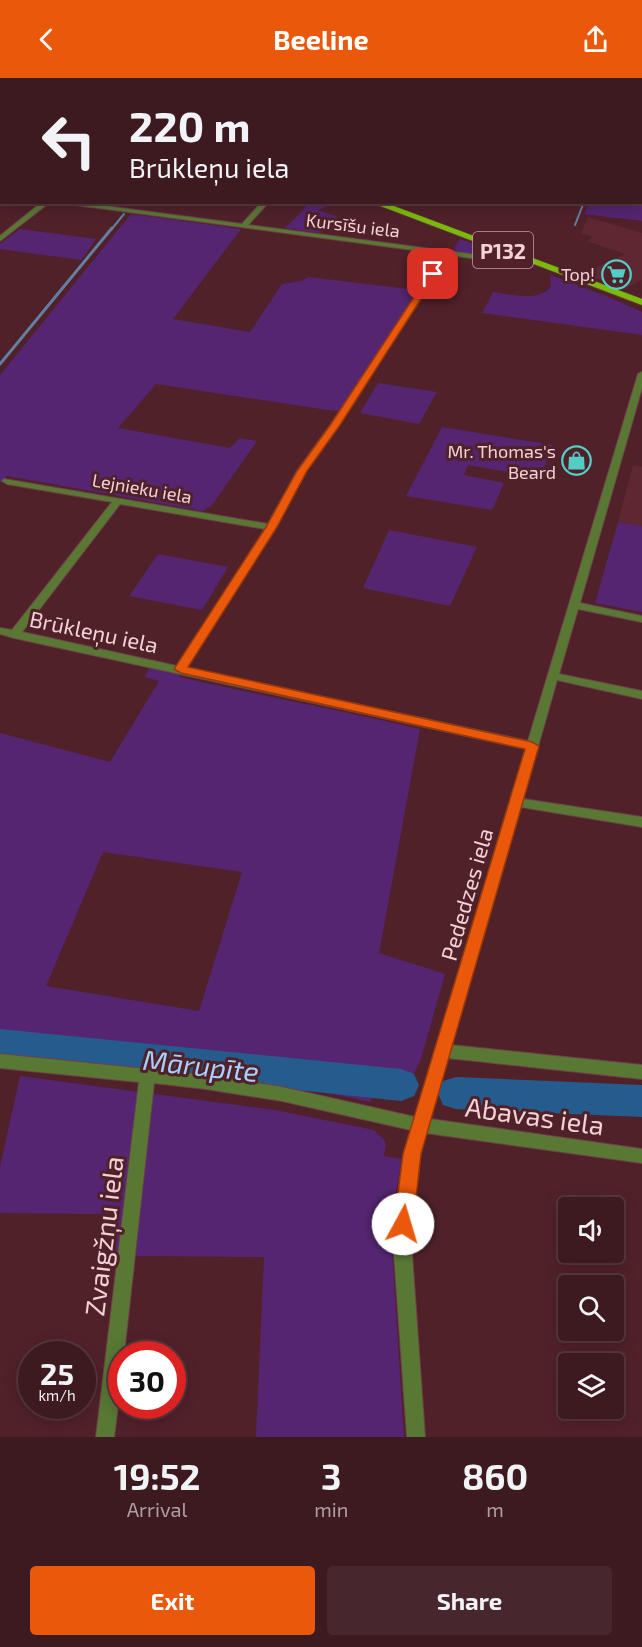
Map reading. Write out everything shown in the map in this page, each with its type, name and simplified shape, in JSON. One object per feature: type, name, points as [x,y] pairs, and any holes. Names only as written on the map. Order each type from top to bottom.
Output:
[{"type":"main road","name":"P132","points":[[380,204],[642,302]]},
{"type":"street","points":[[0,239],[44,204]]},
{"type":"street","name":"Kursīšu iela","points":[[72,204],[483,257],[502,249]]},
{"type":"street","points":[[243,226],[264,204]]},
{"type":"street","points":[[181,669],[271,527],[302,471],[335,425],[447,253]]},
{"type":"street","name":"Pededzes iela","points":[[416,1437],[405,1298],[403,1234],[409,1174],[420,1125],[642,374]]},
{"type":"street","name":"Lejnieku iela","points":[[7,481],[271,527]]},
{"type":"street","points":[[15,635],[118,500]]},
{"type":"street","points":[[574,605],[642,619]]},
{"type":"street","name":"Brūkleņu iela","points":[[0,631],[532,746]]},
{"type":"street","points":[[554,676],[642,695]]},
{"type":"street","points":[[516,802],[642,822]]},
{"type":"street","points":[[443,1051],[642,1072]]},
{"type":"street","name":"Abavas iela","points":[[0,1060],[206,1082],[282,1094],[420,1125],[642,1156]]},
{"type":"street","name":"Zvaigžņu iela","points":[[105,1437],[147,1077]]},
{"type":"shaded area","points":[[298,204],[333,204],[318,210],[338,217],[319,233],[285,228],[306,207]]},
{"type":"shaded area","points":[[589,204],[642,204],[642,221],[584,214]]},
{"type":"shaded area","points":[[131,214],[241,229],[173,319],[250,332],[282,284],[301,281],[309,277],[408,289],[417,294],[341,412],[156,384],[118,428],[230,448],[240,438],[257,441],[212,505],[203,511],[7,476],[0,483],[0,375]]},
{"type":"shaded area","points":[[588,217],[642,233],[642,280],[625,289],[583,274],[625,254],[587,241],[593,237],[581,233]]},
{"type":"shaded area","points":[[20,229],[96,239],[81,260],[0,249],[0,244]]},
{"type":"shaded area","points":[[460,239],[490,250],[477,255],[452,251]]},
{"type":"shaded area","points":[[550,275],[642,312],[642,335],[482,313],[493,292],[524,296],[539,294],[551,286]]},
{"type":"shaded area","points":[[378,383],[437,392],[419,424],[360,413]]},
{"type":"shaded area","points":[[442,427],[553,445],[540,478],[468,465],[464,475],[504,483],[492,510],[406,496]]},
{"type":"shaded area","points":[[633,465],[642,467],[642,526],[618,522]]},
{"type":"shaded area","points":[[618,522],[642,526],[642,612],[595,603]]},
{"type":"shaded area","points":[[389,530],[477,547],[450,606],[363,588]]},
{"type":"shaded area","points":[[158,554],[228,567],[202,610],[129,596]]},
{"type":"shaded area","points":[[149,668],[180,674],[179,677],[420,729],[379,953],[445,974],[421,1059],[404,1094],[376,1090],[370,1102],[280,1082],[0,1041],[0,733],[110,762],[159,681],[145,677]],"holes":[[[103,852],[242,872],[199,1011],[46,986]]]},
{"type":"shaded area","points":[[20,1076],[275,1110],[374,1130],[386,1144],[384,1156],[402,1159],[394,1203],[392,1250],[404,1437],[256,1437],[264,1257],[108,1258],[112,1214],[0,1213],[0,1167]]},
{"type":"waterway","points":[[575,225],[583,204]]},
{"type":"waterway","points":[[111,230],[124,214]]},
{"type":"waterway","points":[[0,364],[112,228]]},
{"type":"waterway","name":"Mārupīte","points":[[0,1044],[401,1085]]},
{"type":"waterway","name":"Mārupīte","points":[[456,1093],[642,1101]]},
{"type":"place","name":"Top!","points":[[616,274]]},
{"type":"place","name":"Mr. Thomas's Beard","points":[[577,461]]},
{"type":"route","points":[[403,1224],[412,1154],[532,746],[181,669],[271,527],[302,471],[335,425],[433,274]]}]
